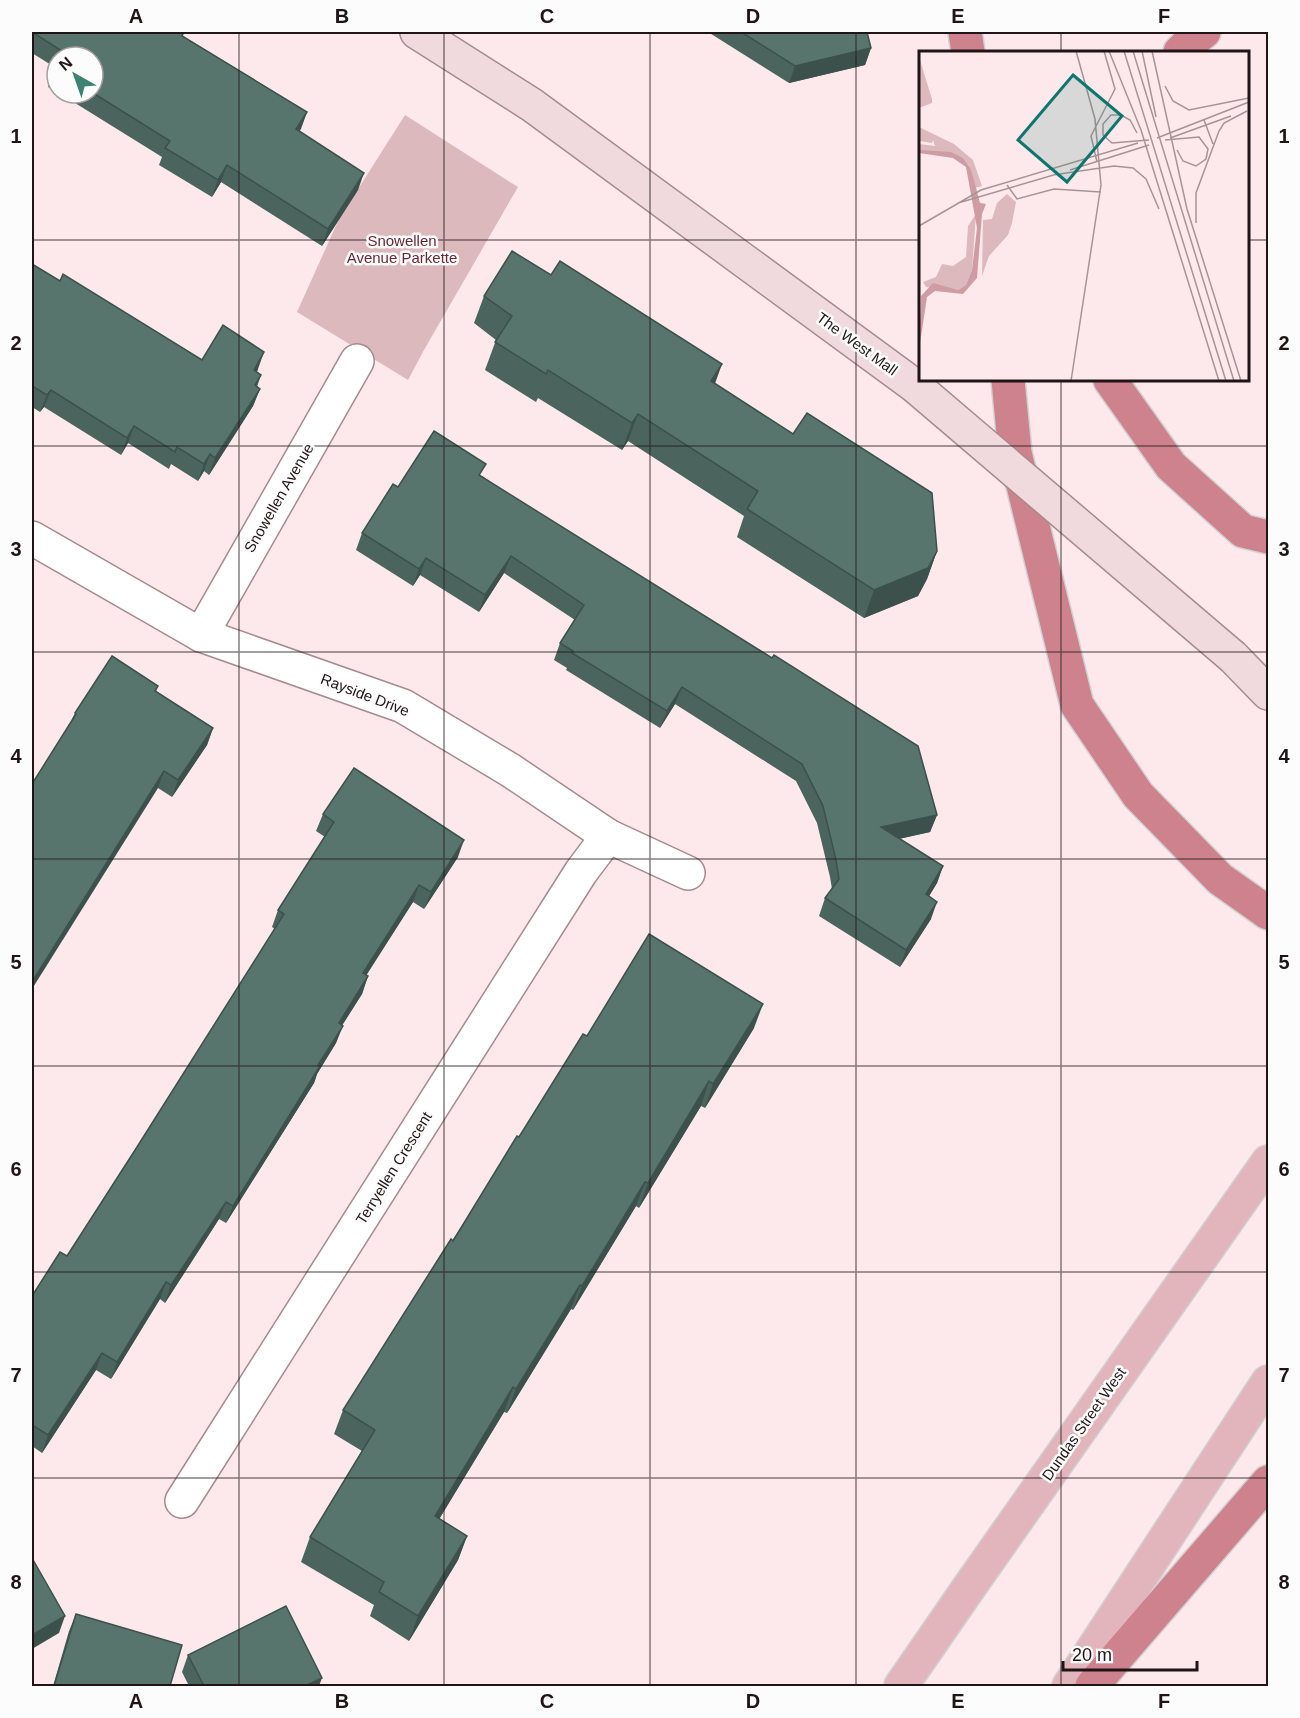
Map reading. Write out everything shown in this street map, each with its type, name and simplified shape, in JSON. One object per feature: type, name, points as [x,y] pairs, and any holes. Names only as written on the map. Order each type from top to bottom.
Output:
[{"type":"highway","points":[[965,32],[968,51]]},
{"type":"highway","points":[[1181,51],[1204,32]]},
{"type":"highway","points":[[1008,381],[1015,453],[1077,705],[1138,795],[1220,879],[1269,913]]},
{"type":"highway","points":[[1111,381],[1171,466],[1243,531],[1269,537]]},
{"type":"highway","points":[[1092,1686],[1269,1482]]},
{"type":"main road","name":"The West Mall","points":[[417,32],[532,105],[915,386],[1233,657],[1269,693]]},
{"type":"main road","name":"Dundas Street West","points":[[901,1686],[1269,1162]]},
{"type":"main road","points":[[1069,1686],[1269,1382]]},
{"type":"street","name":"Snowellen Avenue","points":[[201,635],[357,361]]},
{"type":"street","name":"Rayside Drive","points":[[36,552],[201,635],[403,706],[510,770],[608,836],[688,873]]},
{"type":"street","name":"Terryellen Crescent","points":[[182,1501],[575,882],[608,836]]},
{"type":"green space","name":"Snowellen Avenue Parkette","points":[[405,115],[518,187],[408,380],[297,312],[339,219]]},
{"type":"building","points":[[32,32],[184,32],[182,36],[307,112],[296,129],[364,173],[328,229],[227,165],[218,180],[165,148],[170,141],[105,100],[105,45],[52,45]]},
{"type":"building","points":[[741,32],[867,32],[871,48],[795,66]]},
{"type":"building","points":[[512,251],[551,275],[560,261],[722,364],[711,381],[793,434],[807,413],[932,493],[937,551],[928,568],[874,590],[747,509],[758,491],[638,414],[632,423],[548,370],[546,374],[495,342],[512,316],[484,296]]},
{"type":"building","points":[[32,264],[60,281],[63,274],[202,360],[223,325],[264,352],[254,370],[261,375],[255,385],[260,389],[215,458],[210,454],[204,464],[177,447],[175,452],[134,426],[127,438],[51,390],[47,395],[32,386]]},
{"type":"building","points":[[434,431],[486,464],[479,475],[772,658],[774,655],[918,746],[937,815],[881,827],[943,866],[926,894],[937,902],[906,950],[825,898],[839,879],[836,860],[823,806],[802,764],[682,687],[667,711],[572,653],[573,651],[560,643],[584,605],[511,556],[485,595],[426,558],[419,569],[362,533],[393,484],[398,487]]},
{"type":"building","points":[[112,656],[158,686],[155,691],[213,728],[178,780],[164,771],[32,982],[32,784]]},
{"type":"building","points":[[354,768],[464,840],[431,892],[419,885],[363,973],[368,976],[339,1023],[343,1026],[233,1206],[226,1202],[171,1285],[166,1282],[117,1362],[102,1353],[48,1435],[32,1425],[32,1296],[60,1252],[67,1256],[284,914],[278,910],[334,822],[323,814]]},
{"type":"building","points":[[649,934],[763,1004],[713,1084],[709,1081],[648,1183],[645,1182],[516,1389],[513,1387],[435,1516],[467,1536],[418,1616],[379,1592],[384,1582],[310,1537],[375,1430],[343,1410],[583,1034],[587,1036]]},
{"type":"building","points":[[32,1558],[65,1616],[32,1635]]},
{"type":"building","points":[[286,1606],[322,1678],[305,1686],[204,1686],[188,1655]]},
{"type":"building","points":[[76,1614],[182,1645],[170,1686],[54,1686]]}]
